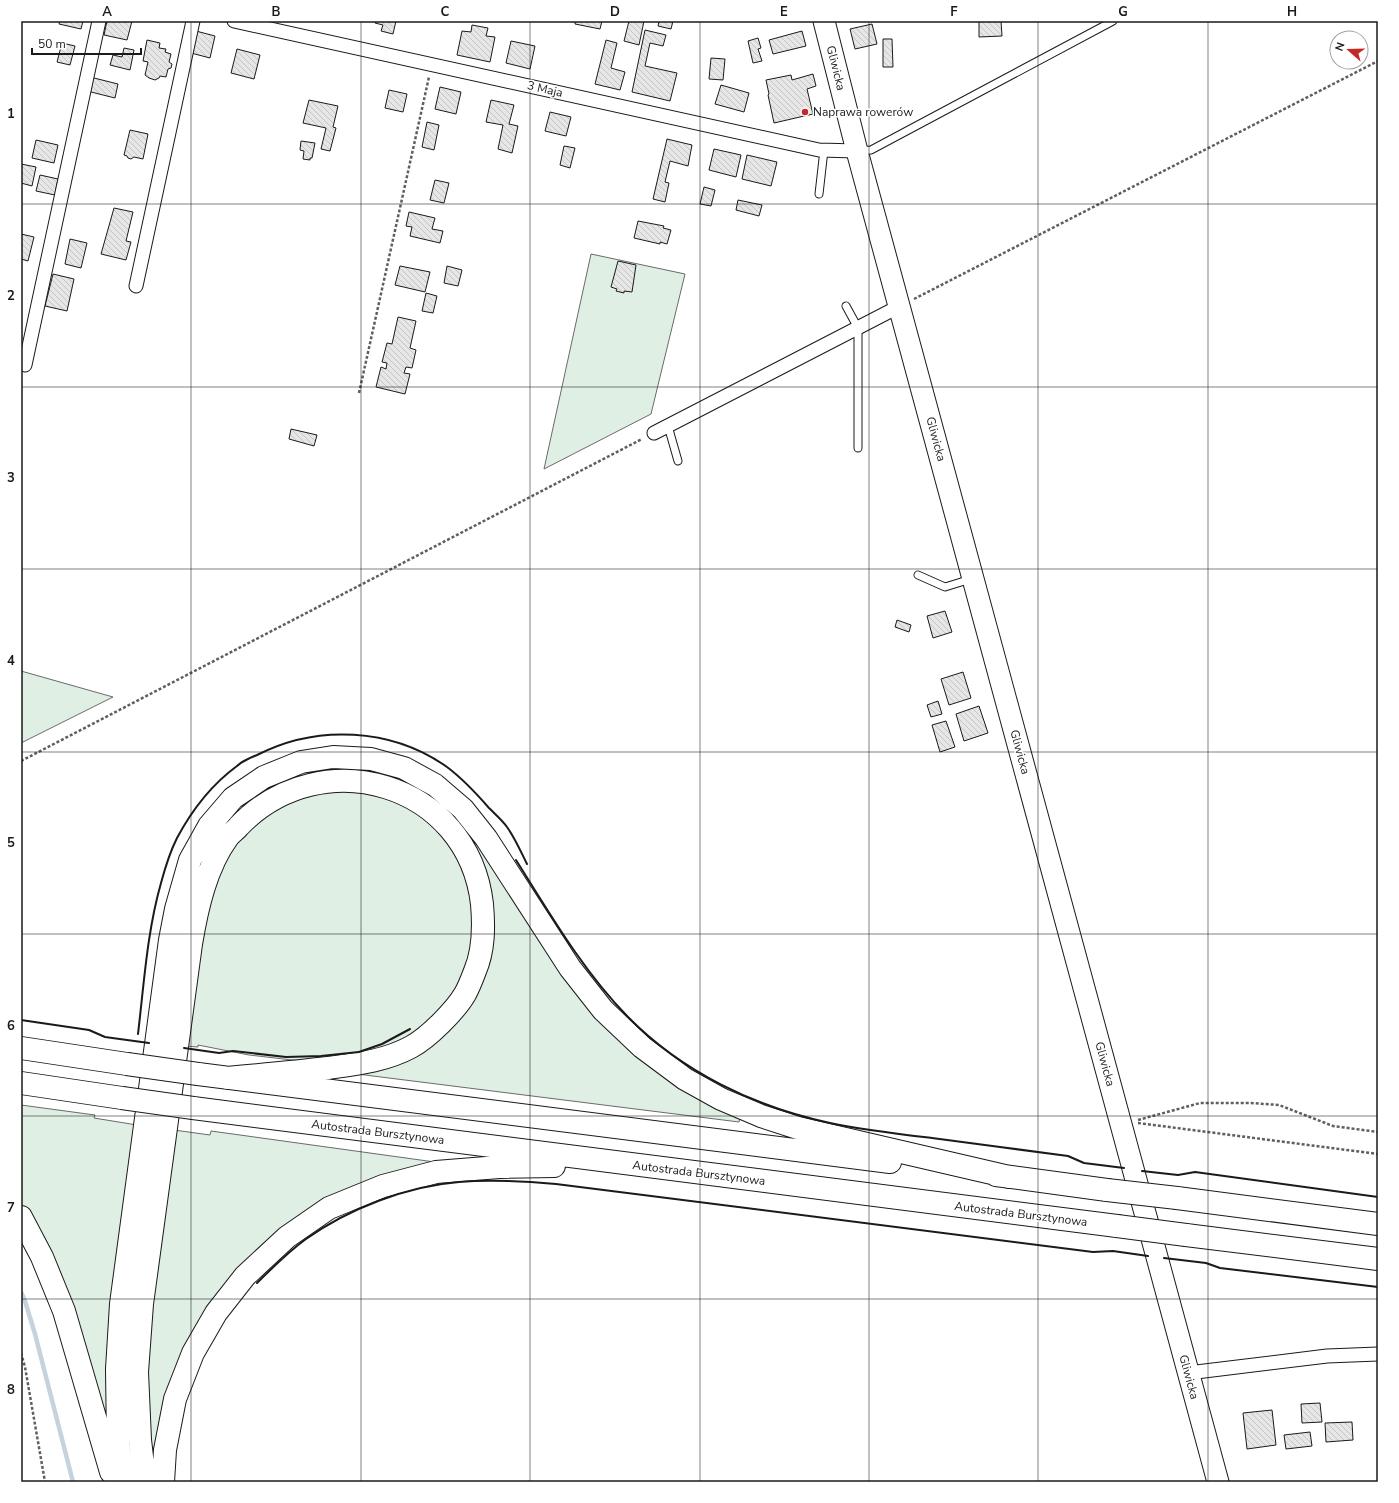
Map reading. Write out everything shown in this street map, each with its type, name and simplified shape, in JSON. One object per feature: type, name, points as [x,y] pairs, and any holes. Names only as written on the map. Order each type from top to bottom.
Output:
[{"type":"highway","points":[[123,1482],[118,1442],[117,1369],[121,1304],[166,972],[176,909],[190,860],[209,826],[233,798],[264,777],[301,762],[333,756],[371,759],[404,768],[435,785],[463,809],[486,838],[570,968],[603,1010],[642,1047],[685,1079],[734,1105],[761,1116],[798,1128],[1009,1177]]},
{"type":"highway","points":[[145,1482],[140,1440],[137,1372],[142,1304],[196,912],[211,868],[228,838],[250,814],[276,796],[302,786],[334,780],[366,782],[394,790],[423,804],[446,823],[466,851],[480,886],[484,923],[480,958],[465,994],[440,1025],[411,1047],[372,1062],[305,1071],[227,1078]]},
{"type":"highway","points":[[21,1048],[227,1078],[1378,1224]]},
{"type":"highway","name":"Autostrada Bursztynowa","points":[[21,1083],[193,1108],[1378,1259]]},
{"type":"highway","points":[[163,1482],[165,1450],[175,1399],[193,1354],[216,1313],[245,1276],[287,1237],[328,1208],[383,1186],[436,1172],[499,1166],[641,1166]]},
{"type":"highway","points":[[21,1217],[42,1257],[64,1311],[114,1482]]},
{"type":"main road","name":"Gliwicka","points":[[824,21],[857,151],[1218,1482]]},
{"type":"street","points":[[25,365],[100,21]]},
{"type":"street","points":[[136,286],[193,21]]},
{"type":"street","name":"3 Maja","points":[[234,21],[811,149],[857,151]]},
{"type":"street","points":[[654,434],[900,306]]},
{"type":"street","points":[[1188,1373],[1327,1356],[1378,1354]]},
{"type":"lane","points":[[857,151],[871,150],[1113,21]]},
{"type":"lane","points":[[819,194],[824,150]]},
{"type":"lane","points":[[846,306],[858,328],[858,448]]},
{"type":"lane","points":[[668,426],[678,461]]},
{"type":"lane","points":[[918,575],[945,587],[973,578]]},
{"type":"path","points":[[900,306],[1378,60]]},
{"type":"path","points":[[359,393],[432,64]]},
{"type":"path","points":[[21,761],[654,434]]},
{"type":"path","points":[[1378,1132],[1333,1126],[1279,1105],[1251,1103],[1200,1102],[1132,1121],[1378,1154]]},
{"type":"path","points":[[21,1353],[25,1367],[45,1482]]},
{"type":"green space","points":[[591,254],[685,274],[651,414],[544,469]]},
{"type":"green space","points":[[21,671],[113,697],[21,743]]},
{"type":"green space","points":[[351,766],[394,775],[430,794],[462,822],[551,954],[740,1118],[739,1122],[357,1074],[460,1014],[484,873],[377,777],[246,808],[193,876],[230,813],[269,784],[313,768]]},
{"type":"green space","points":[[337,789],[377,794],[410,808],[439,831],[461,864],[470,885],[474,936],[470,957],[462,978],[450,998],[425,1025],[404,1039],[366,1054],[312,1061],[249,1055],[198,1045],[198,1047],[185,1046],[201,936],[217,877],[229,854],[248,829],[286,802]]},
{"type":"green space","points":[[21,1105],[95,1115],[94,1118],[137,1125],[110,1445],[21,1204]]},
{"type":"green space","points":[[174,1130],[210,1135],[211,1131],[442,1163],[408,1170],[241,1267],[153,1475],[147,1441],[148,1334]]},
{"type":"building","points":[[60,21],[83,21],[81,29],[59,24]]},
{"type":"building","points":[[107,21],[132,21],[127,40],[104,35]]},
{"type":"building","points":[[376,21],[396,21],[393,34],[381,31],[383,25],[375,23]]},
{"type":"building","points":[[575,21],[602,21],[600,29],[575,24]]},
{"type":"building","points":[[629,21],[644,21],[639,45],[624,41]]},
{"type":"building","points":[[659,21],[673,21],[671,29],[658,26]]},
{"type":"building","points":[[979,21],[1001,21],[1002,36],[979,37]]},
{"type":"building","points":[[872,24],[877,44],[855,49],[850,29]]},
{"type":"building","points":[[472,25],[488,28],[486,36],[495,37],[490,62],[457,55],[462,31],[471,32]]},
{"type":"building","points":[[645,30],[666,35],[663,46],[650,43],[645,66],[677,73],[670,101],[632,92]]},
{"type":"building","points":[[196,31],[215,36],[210,58],[191,53]]},
{"type":"building","points":[[802,31],[806,46],[773,54],[769,40]]},
{"type":"building","points":[[758,38],[761,48],[758,49],[762,61],[753,63],[748,41]]},
{"type":"building","points":[[883,39],[892,39],[893,67],[883,67]]},
{"type":"building","points":[[147,40],[160,43],[159,48],[166,49],[165,52],[171,54],[169,62],[172,64],[171,68],[168,69],[166,77],[160,76],[155,80],[145,75],[148,62],[143,61]]},
{"type":"building","points":[[606,40],[617,43],[611,68],[625,72],[620,90],[595,84]]},
{"type":"building","points":[[511,41],[535,46],[530,69],[506,63]]},
{"type":"building","points":[[62,43],[75,46],[70,65],[57,62]]},
{"type":"building","points":[[124,48],[134,50],[130,70],[110,65],[113,55],[122,57]]},
{"type":"building","points":[[237,49],[260,55],[254,79],[231,73]]},
{"type":"building","points":[[711,58],[725,59],[723,80],[709,79]]},
{"type":"building","points":[[813,74],[816,86],[807,89],[813,114],[774,123],[766,80],[791,75],[792,80]]},
{"type":"building","points":[[90,77],[118,84],[115,98],[87,91]]},
{"type":"building","points":[[721,85],[749,93],[744,112],[715,104]]},
{"type":"building","points":[[440,87],[461,92],[456,114],[435,109]]},
{"type":"building","points":[[389,90],[407,94],[403,112],[385,108]]},
{"type":"building","points":[[309,100],[338,106],[333,127],[336,128],[330,151],[321,149],[326,128],[303,123]]},
{"type":"building","points":[[491,100],[514,105],[509,124],[518,126],[512,153],[498,149],[503,125],[486,122]]},
{"type":"building","points":[[550,112],[571,117],[566,136],[545,131]]},
{"type":"building","points":[[427,122],[439,125],[434,150],[422,147]]},
{"type":"building","points":[[130,130],[148,134],[143,159],[134,157],[131,159],[124,155]]},
{"type":"building","points":[[667,139],[692,145],[688,166],[670,161],[665,182],[669,183],[665,202],[653,199]]},
{"type":"building","points":[[36,140],[58,145],[54,163],[32,158]]},
{"type":"building","points":[[301,141],[315,143],[312,158],[310,158],[310,160],[303,159],[304,151],[300,150]]},
{"type":"building","points":[[564,146],[575,148],[570,168],[560,165]]},
{"type":"building","points":[[714,149],[741,155],[736,177],[709,170]]},
{"type":"building","points":[[747,155],[777,162],[771,186],[742,179]]},
{"type":"building","points":[[21,164],[36,167],[32,186],[21,183]]},
{"type":"building","points":[[40,175],[58,179],[55,195],[36,191]]},
{"type":"building","points":[[435,180],[449,183],[444,203],[430,200]]},
{"type":"building","points":[[704,187],[715,190],[711,206],[700,204]]},
{"type":"building","points":[[738,200],[762,205],[759,216],[736,210]]},
{"type":"building","points":[[114,208],[133,212],[126,241],[131,242],[126,260],[101,254]]},
{"type":"building","points":[[409,212],[435,218],[432,229],[443,231],[440,243],[410,236],[412,227],[406,226]]},
{"type":"building","points":[[638,221],[664,226],[663,228],[671,230],[667,244],[660,242],[660,244],[634,238]]},
{"type":"building","points":[[21,234],[34,237],[28,261],[21,259]]},
{"type":"building","points":[[70,239],[87,243],[81,268],[65,264]]},
{"type":"building","points":[[618,261],[636,265],[632,292],[624,291],[624,293],[616,291],[617,289],[611,287]]},
{"type":"building","points":[[400,266],[430,272],[425,292],[395,285]]},
{"type":"building","points":[[447,266],[462,270],[458,286],[444,283]]},
{"type":"building","points":[[53,274],[74,279],[67,311],[45,306]]},
{"type":"building","points":[[426,293],[437,296],[433,313],[422,311]]},
{"type":"building","points":[[398,317],[416,321],[410,348],[416,350],[412,368],[406,367],[404,373],[410,374],[405,394],[376,387],[381,367],[386,369],[387,363],[382,362],[387,343],[392,344]]},
{"type":"building","points":[[291,429],[317,435],[314,446],[289,439]]},
{"type":"building","points":[[945,611],[952,632],[933,638],[927,616]]},
{"type":"building","points":[[897,620],[911,625],[909,632],[895,627]]},
{"type":"building","points":[[963,672],[971,698],[949,705],[941,679]]},
{"type":"building","points":[[938,701],[942,714],[931,717],[927,705]]},
{"type":"building","points":[[979,706],[988,733],[964,741],[956,714]]},
{"type":"building","points":[[946,721],[955,747],[940,752],[932,725]]},
{"type":"building","points":[[1320,1403],[1322,1422],[1302,1423],[1301,1404]]},
{"type":"building","points":[[1272,1410],[1276,1445],[1247,1449],[1243,1413]]},
{"type":"building","points":[[1352,1422],[1353,1440],[1326,1442],[1325,1423]]},
{"type":"building","points":[[1310,1432],[1312,1446],[1286,1449],[1284,1435]]},
{"type":"waterway","points":[[21,1292],[35,1334],[73,1482]]},
{"type":"wall","points":[[138,1034],[146,958],[152,920],[172,849],[189,818],[203,799],[228,773],[239,764],[252,757],[280,745],[304,738],[329,735],[354,735],[379,738],[403,744],[426,754],[447,767],[464,781],[505,824],[527,864]]},
{"type":"wall","points":[[516,860],[568,942],[596,981],[628,1017],[649,1037],[672,1055],[721,1085],[774,1107],[830,1123],[881,1132],[1068,1156],[1084,1163],[1124,1168]]},
{"type":"wall","points":[[21,1020],[89,1030],[105,1037],[149,1043]]},
{"type":"wall","points":[[184,1048],[219,1053],[233,1051],[286,1057],[321,1056],[359,1052],[382,1044],[410,1029]]},
{"type":"wall","points":[[1142,1171],[1178,1175],[1195,1172],[1378,1197]]},
{"type":"wall","points":[[257,1283],[274,1266],[306,1239],[322,1228],[359,1209],[419,1188],[439,1184],[483,1181],[519,1181],[556,1184],[1093,1252],[1113,1251],[1148,1256]]},
{"type":"wall","points":[[1164,1258],[1206,1263],[1220,1268],[1378,1287]]},
{"type":"place","name":"Naprawa rowerów","points":[[805,112]]}]
